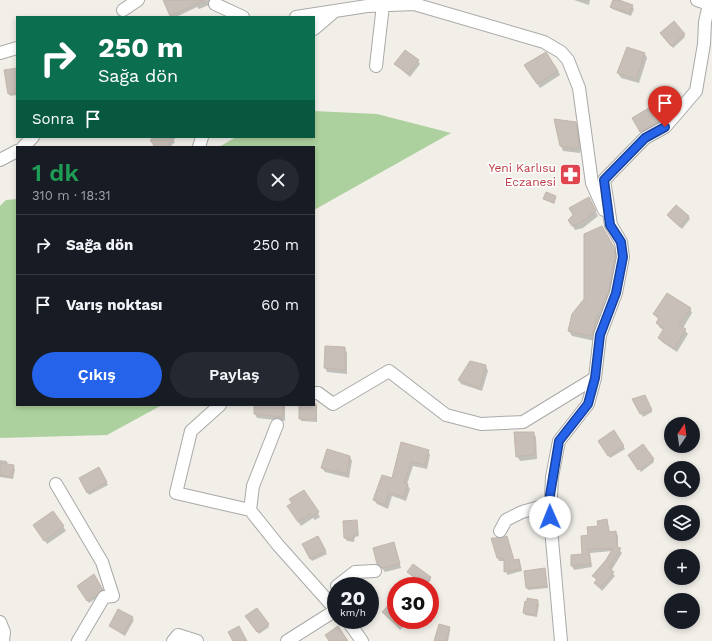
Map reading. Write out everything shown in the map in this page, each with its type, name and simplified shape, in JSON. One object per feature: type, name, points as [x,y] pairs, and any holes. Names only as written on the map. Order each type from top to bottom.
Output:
[{"type":"street","points":[[123,9],[138,0]]},
{"type":"street","points":[[610,225],[604,180],[645,138],[665,127],[696,91],[708,46],[705,22],[709,2],[697,0]]},
{"type":"street","points":[[302,16],[382,3],[415,2],[544,42],[561,52],[568,60],[578,88],[592,183],[610,225],[621,242],[623,257],[616,293],[600,335],[595,378],[588,404],[559,441],[552,477],[550,504],[561,641]]},
{"type":"street","points":[[376,66],[382,3]]},
{"type":"street","points":[[215,4],[241,16]]},
{"type":"street","points":[[315,29],[335,11]]},
{"type":"street","points":[[1,52],[16,48]]},
{"type":"street","points":[[24,146],[32,138]]},
{"type":"street","points":[[0,160],[16,152]]},
{"type":"street","points":[[315,393],[318,393],[334,404],[389,371],[446,415],[481,424],[523,422],[595,378]]},
{"type":"street","points":[[219,406],[191,431],[176,494],[250,510],[278,546],[327,600]]},
{"type":"street","points":[[250,510],[253,486],[277,425]]},
{"type":"street","points":[[56,484],[102,562],[113,596],[104,597],[78,641]]},
{"type":"street","points":[[500,531],[506,520],[522,512],[550,504]]},
{"type":"street","points":[[348,577],[355,572],[374,571]]},
{"type":"street","points":[[323,596],[327,593]]},
{"type":"street","points":[[287,641],[327,616]]},
{"type":"street","points":[[0,622],[4,632],[3,641]]},
{"type":"street","points":[[353,629],[362,641]]},
{"type":"street","points":[[173,641],[178,635],[197,641]]},
{"type":"green space","points":[[315,111],[377,114],[451,133],[315,209],[315,146],[221,146],[234,138],[315,138]]},
{"type":"green space","points":[[16,199],[16,406],[160,406],[107,435],[0,438],[0,206],[6,200]]},
{"type":"building","points":[[163,0],[205,0],[170,16]]},
{"type":"building","points":[[613,0],[619,0],[633,5],[629,13],[610,7]]},
{"type":"building","points":[[674,21],[685,34],[671,46],[660,33]]},
{"type":"building","points":[[627,47],[645,53],[636,79],[617,73]]},
{"type":"building","points":[[405,50],[419,60],[408,74],[394,64]]},
{"type":"building","points":[[546,52],[558,71],[537,84],[524,65]]},
{"type":"building","points":[[16,68],[16,93],[8,94],[4,70]]},
{"type":"building","points":[[652,106],[660,121],[640,132],[632,118]]},
{"type":"building","points":[[554,119],[576,122],[579,145],[577,149],[560,146]]},
{"type":"building","points":[[153,138],[175,138],[167,146],[154,146],[150,140]]},
{"type":"building","points":[[546,192],[556,196],[554,203],[543,199]]},
{"type":"building","points":[[589,197],[596,211],[580,223],[572,226],[568,220],[573,215],[569,208]]},
{"type":"building","points":[[676,205],[689,216],[680,227],[667,215]]},
{"type":"building","points":[[602,226],[614,247],[615,257],[609,291],[596,319],[592,336],[568,331],[572,314],[584,299],[584,234]]},
{"type":"building","points":[[667,293],[691,308],[679,325],[686,329],[674,348],[658,338],[664,328],[656,323],[659,318],[653,314]]},
{"type":"building","points":[[325,346],[345,347],[345,370],[324,368]]},
{"type":"building","points":[[470,361],[486,365],[480,388],[458,380]]},
{"type":"building","points":[[645,395],[652,410],[640,414],[632,399]]},
{"type":"building","points":[[316,405],[316,419],[299,419],[299,406]]},
{"type":"building","points":[[254,406],[284,406],[282,417],[254,414]]},
{"type":"building","points":[[614,430],[624,446],[608,456],[598,441]]},
{"type":"building","points":[[514,432],[534,432],[535,454],[516,457]]},
{"type":"building","points":[[401,442],[429,450],[425,465],[411,462],[404,482],[408,484],[404,497],[389,492],[385,505],[373,500],[382,475],[392,478]]},
{"type":"building","points":[[643,444],[654,459],[638,470],[628,455]]},
{"type":"building","points":[[327,449],[350,456],[347,474],[321,468]]},
{"type":"building","points":[[0,463],[14,465],[12,477],[0,475]]},
{"type":"building","points":[[99,467],[107,482],[87,493],[79,478]]},
{"type":"building","points":[[304,490],[319,512],[311,517],[310,514],[298,522],[287,506],[292,503],[289,499]]},
{"type":"building","points":[[53,511],[64,526],[44,541],[33,525]]},
{"type":"building","points":[[607,519],[609,532],[616,531],[617,547],[621,548],[609,568],[614,572],[600,588],[594,583],[597,579],[592,576],[606,560],[613,548],[588,549],[591,564],[571,566],[571,555],[582,554],[581,536],[588,535],[587,527],[598,526],[597,521]]},
{"type":"building","points":[[357,520],[358,533],[353,535],[353,539],[344,538],[343,521]]},
{"type":"building","points":[[318,536],[326,551],[310,559],[302,544]]},
{"type":"building","points":[[507,536],[514,560],[519,559],[521,569],[504,572],[504,559],[497,558],[491,538],[501,538]]},
{"type":"building","points":[[394,542],[400,564],[382,568],[377,564],[373,548]]},
{"type":"building","points":[[413,564],[431,577],[414,577],[407,572]]},
{"type":"building","points":[[545,568],[547,586],[526,588],[524,571]]},
{"type":"building","points":[[94,574],[103,590],[87,601],[77,586]]},
{"type":"building","points":[[527,598],[538,600],[536,615],[523,613]]},
{"type":"building","points":[[387,607],[387,617],[382,612]]},
{"type":"building","points":[[257,608],[269,624],[257,632],[245,616]]},
{"type":"building","points":[[118,609],[133,617],[123,634],[109,626]]},
{"type":"building","points":[[439,624],[450,627],[446,641],[434,641],[438,629],[439,629]]},
{"type":"building","points":[[239,626],[247,641],[233,641],[228,632]]},
{"type":"building","points":[[334,629],[340,629],[348,641],[329,641],[325,635]]},
{"type":"place","name":"Yeni Karlısu Eczanesi","points":[[571,175]]},
{"type":"route","points":[[550,517],[552,477],[559,441],[588,404],[595,378],[600,335],[616,293],[623,257],[621,242],[610,225],[604,180],[645,138],[665,127]]}]
